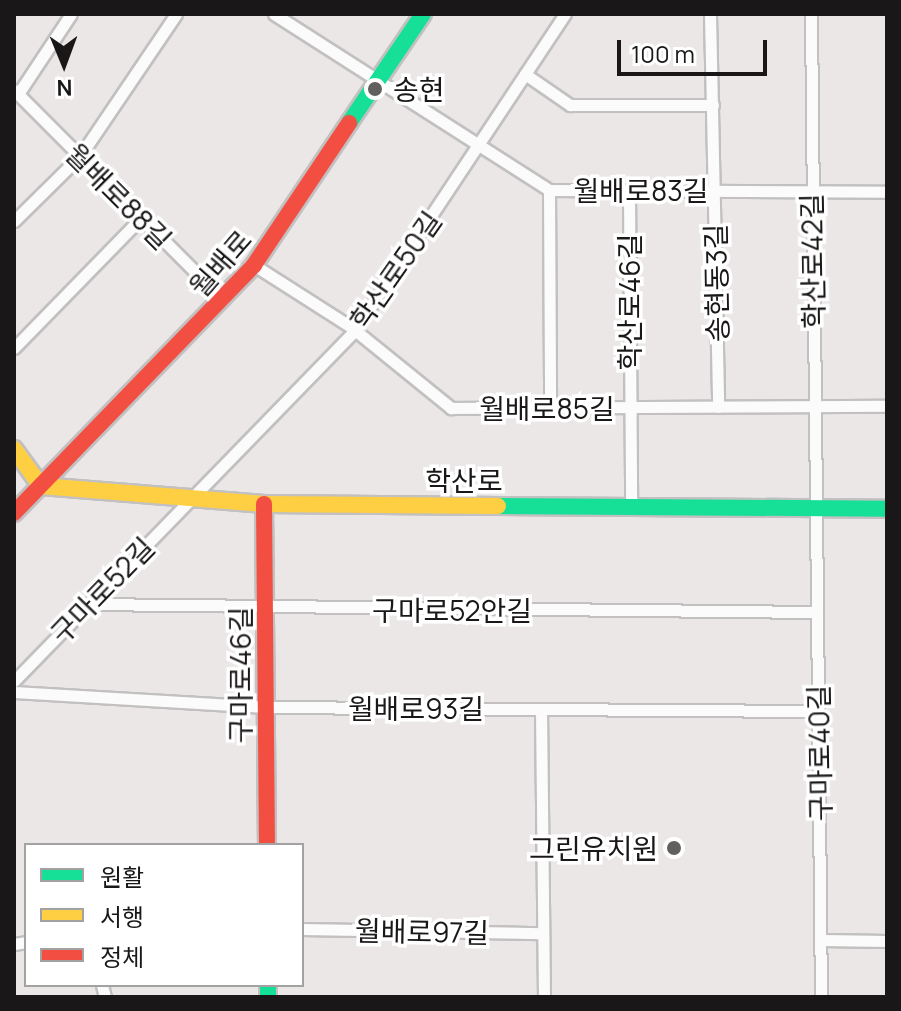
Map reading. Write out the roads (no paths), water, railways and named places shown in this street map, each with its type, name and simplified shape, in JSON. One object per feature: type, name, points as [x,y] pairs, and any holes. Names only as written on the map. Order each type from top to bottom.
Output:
[{"type":"main road","name":"월배로","points":[[14,513],[254,265],[423,14]]},
{"type":"main road","points":[[14,449],[41,486]]},
{"type":"main road","name":"학산로","points":[[41,486],[264,504],[887,509]]},
{"type":"main road","name":"구마로46길","points":[[264,504],[267,843]]},
{"type":"street","points":[[16,92],[71,14]]},
{"type":"street","points":[[14,221],[80,156],[176,14]]},
{"type":"street","name":"학산로50길","points":[[191,499],[355,330],[565,14]]},
{"type":"street","name":"송현동3길","points":[[710,14],[718,407]]},
{"type":"street","name":"학산로42길","points":[[811,14],[810,191],[816,407],[815,508]]},
{"type":"street","name":"월배로83길","points":[[281,16],[549,190],[887,192]]},
{"type":"street","points":[[525,74],[570,105],[713,105]]},
{"type":"street","name":"월배로88길","points":[[16,92],[223,300]]},
{"type":"street","points":[[549,190],[550,407]]},
{"type":"street","name":"학산로46길","points":[[629,192],[631,507]]},
{"type":"street","points":[[14,348],[141,218]]},
{"type":"street","name":"월배로85길","points":[[254,265],[355,330],[451,408],[887,406]]},
{"type":"street","name":"구마로52길","points":[[14,681],[191,499]]},
{"type":"street","name":"구마로40길","points":[[815,508],[821,997]]},
{"type":"street","name":"구마로52안길","points":[[88,604],[265,609],[817,612]]},
{"type":"street","name":"월배로93길","points":[[14,692],[266,707],[818,711]]},
{"type":"street","points":[[541,709],[544,997]]},
{"type":"street","name":"월배로97길","points":[[304,929],[542,933]]},
{"type":"street","points":[[822,940],[887,941]]},
{"type":"place","name":"송현","points":[[375,89]]},
{"type":"place","name":"그린유치원","points":[[674,848]]}]
